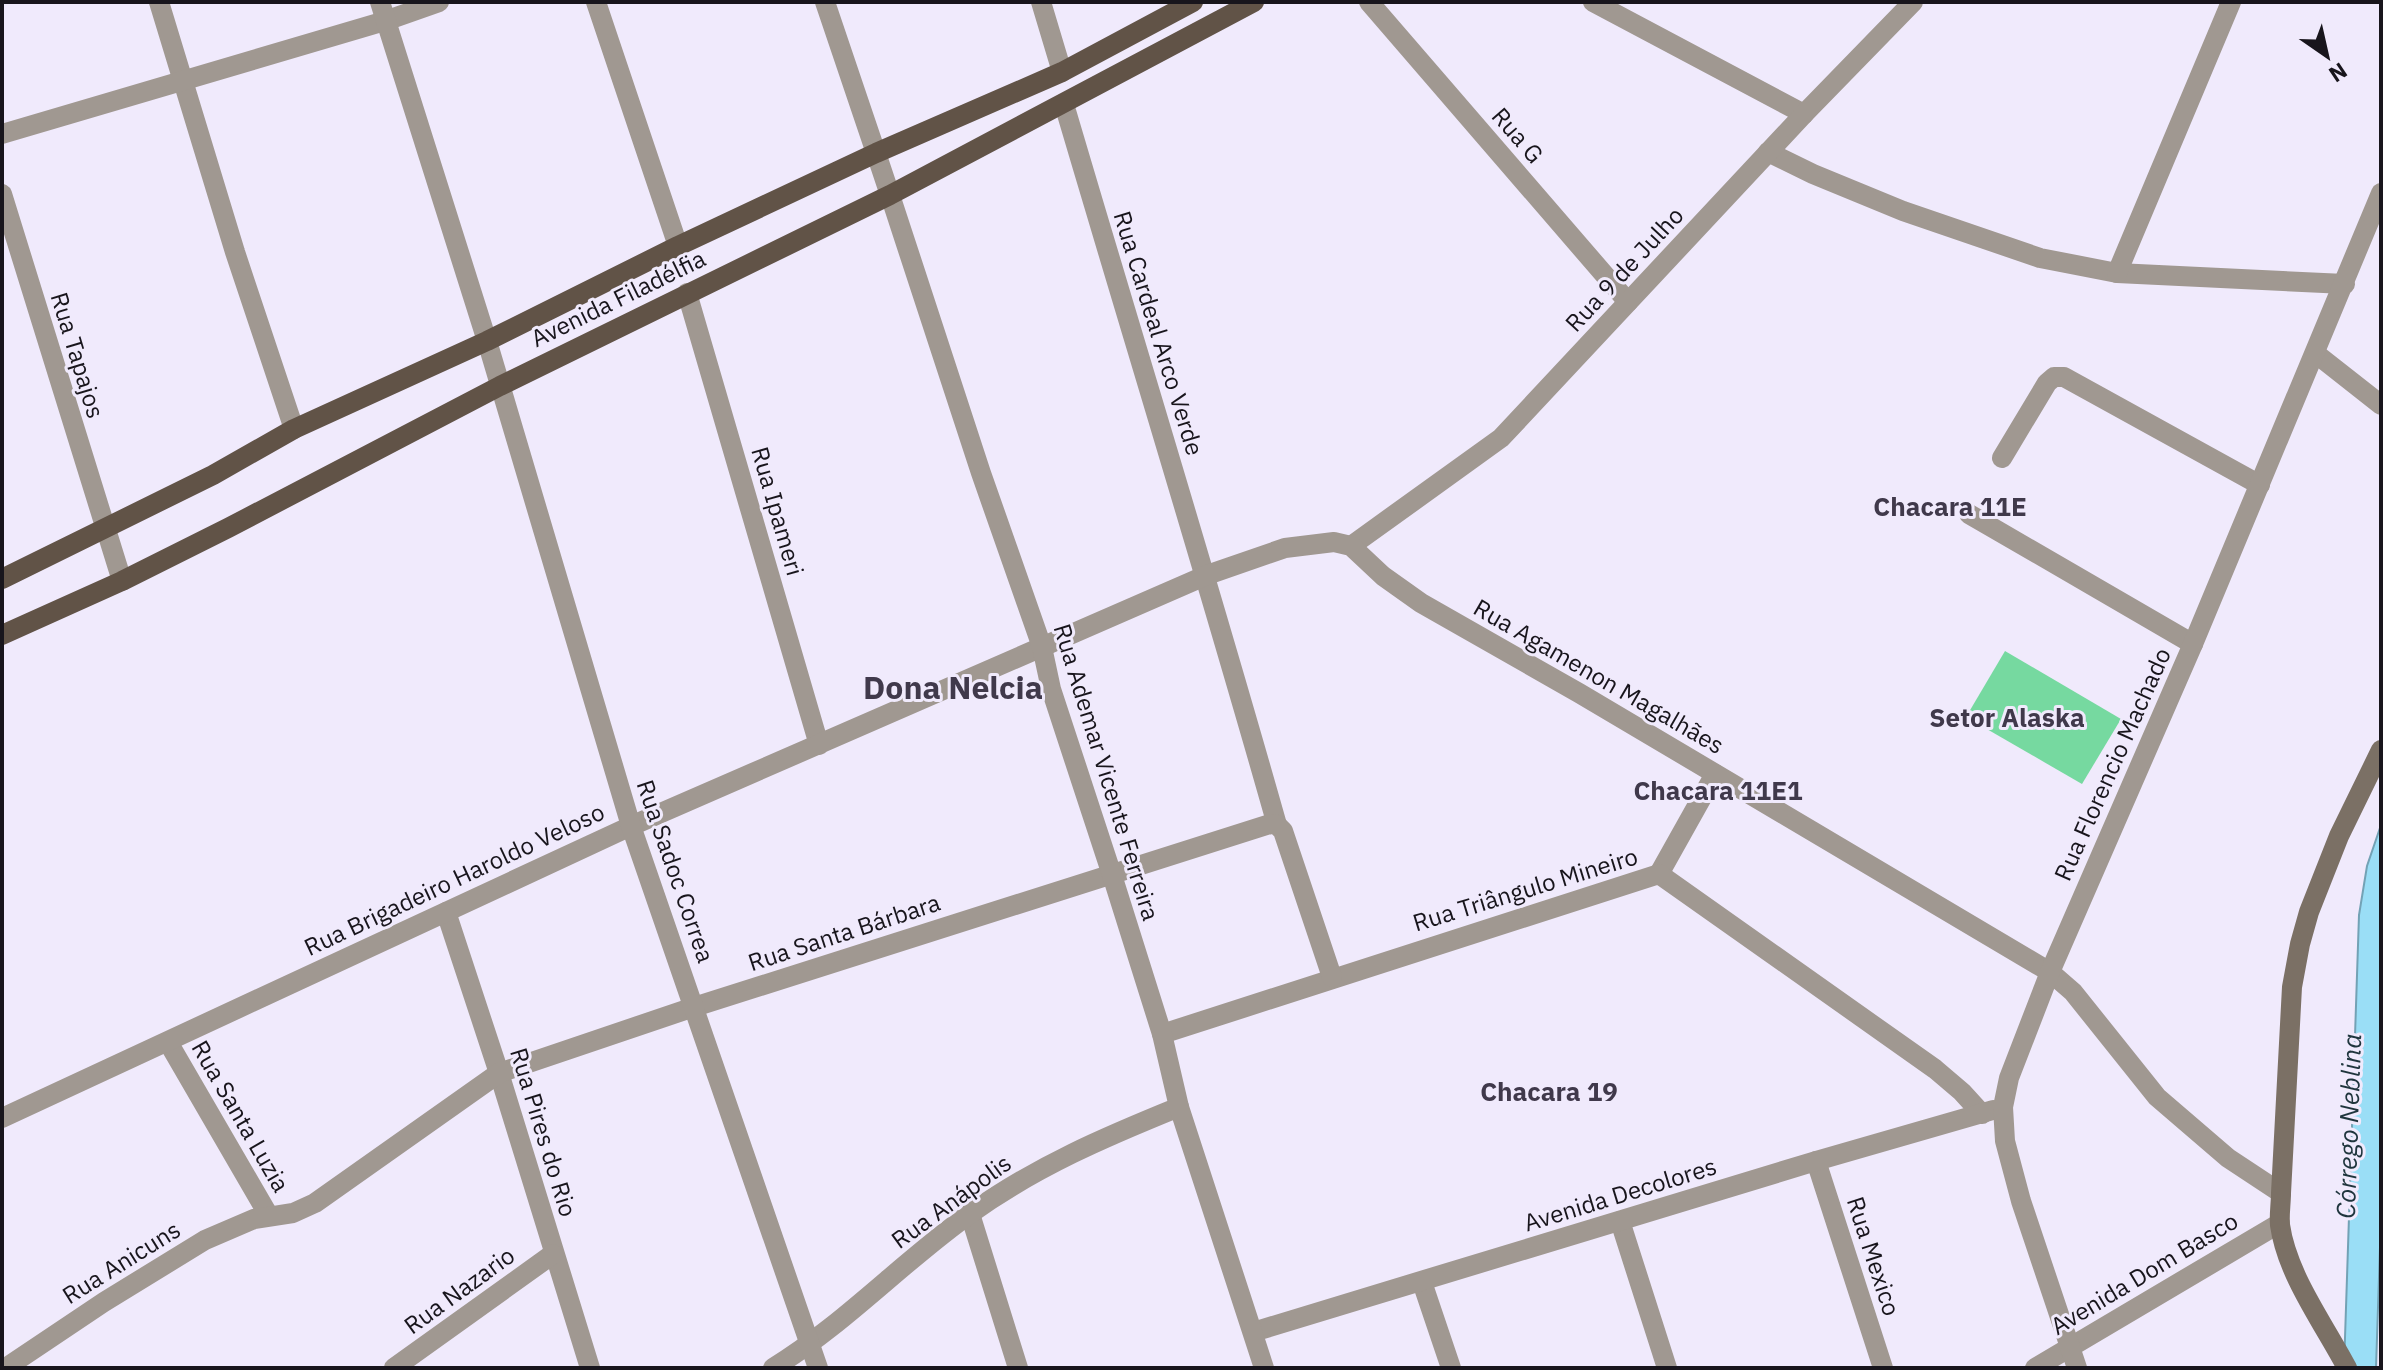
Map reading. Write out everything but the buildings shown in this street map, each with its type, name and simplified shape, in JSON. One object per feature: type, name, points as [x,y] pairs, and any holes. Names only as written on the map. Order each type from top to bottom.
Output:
[{"type":"main road","name":"Avenida Filadélfia","points":[[2,579],[213,475],[294,429],[487,341],[678,246],[876,153],[1062,72],[1193,2]]},
{"type":"main road","name":"Avenida Filadélfia","points":[[2,635],[122,581],[500,386],[890,195],[1254,2]]},
{"type":"main road","points":[[2347,1368],[2302,1286],[2280,1223],[2292,987],[2309,912],[2334,848],[2381,750]]},
{"type":"street","points":[[159,2],[235,252],[294,429]]},
{"type":"street","points":[[2,134],[183,79],[382,11],[439,2]]},
{"type":"street","points":[[596,2],[678,246]]},
{"type":"street","points":[[825,2],[876,153]]},
{"type":"street","points":[[1041,2],[1062,72]]},
{"type":"street","name":"Rua G","points":[[1369,2],[1628,302]]},
{"type":"street","points":[[1593,2],[1804,114]]},
{"type":"street","name":"Rua 9 de Julho","points":[[1342,544],[1501,438],[1913,2]]},
{"type":"street","points":[[2117,273],[2231,2]]},
{"type":"street","name":"Rua Sadoc Correa","points":[[382,11],[487,341],[631,826],[818,1368]]},
{"type":"street","name":"Rua Cardeal Arco Verde","points":[[1064,104],[1280,828]]},
{"type":"street","points":[[1768,152],[1877,200],[1987,242],[2040,258],[2117,273],[2345,284]]},
{"type":"street","name":"Rua Ademar Vicente Ferreira","points":[[876,153],[1042,647],[1051,689],[1162,1034],[1179,1107],[1264,1368]]},
{"type":"street","name":"Rua Florencio Machado","points":[[2077,1368],[2021,1201],[2005,1141],[2003,1107],[2009,1078],[2050,972],[2193,644],[2381,193]]},
{"type":"street","name":"Rua Tapajos","points":[[2,194],[122,581]]},
{"type":"street","name":"Rua Ipameri","points":[[687,293],[819,745]]},
{"type":"street","points":[[2315,353],[2381,405]]},
{"type":"street","points":[[2002,458],[2047,383],[2054,377],[2064,377],[2260,485]]},
{"type":"street","points":[[1969,514],[2193,644]]},
{"type":"street","name":"Rua Brigadeiro Haroldo Veloso","points":[[2,1118],[631,826],[1207,575],[1285,548],[1342,544]]},
{"type":"street","name":"Rua Agamenon Magalhães","points":[[1342,544],[1421,603],[2050,972],[2073,992],[2157,1097],[2228,1158],[2281,1193]]},
{"type":"street","points":[[1659,874],[1715,774]]},
{"type":"street","name":"Rua Santa Bárbara","points":[[269,1216],[293,1213],[315,1203],[499,1073],[694,1007],[1270,824],[1280,828]]},
{"type":"street","points":[[1280,828],[1332,977]]},
{"type":"street","name":"Rua Triângulo Mineiro","points":[[1162,1034],[1659,874],[1935,1069],[1982,1114]]},
{"type":"street","name":"Rua Pires do Rio","points":[[446,912],[590,1368]]},
{"type":"street","name":"Rua Santa Luzia","points":[[168,1042],[269,1216]]},
{"type":"street","name":"Rua Anápolis","points":[[773,1368],[811,1345],[970,1214],[1065,1155],[1179,1107]]},
{"type":"street","name":"Avenida Decolores","points":[[1253,1332],[2003,1107]]},
{"type":"street","name":"Rua Mexico","points":[[1816,1161],[1883,1368]]},
{"type":"street","points":[[970,1214],[1018,1368]]},
{"type":"street","name":"Rua Anicuns","points":[[6,1364],[205,1240],[235,1226],[269,1216]]},
{"type":"street","points":[[1620,1221],[1667,1368]]},
{"type":"street","name":"Avenida Dom Basco","points":[[2035,1368],[2280,1223]]},
{"type":"street","name":"Rua Nazario","points":[[394,1368],[553,1254]]},
{"type":"street","points":[[1422,1282],[1451,1368]]},
{"type":"green space","points":[[2005,651],[2121,719],[2082,784],[1966,717]]},
{"type":"water","points":[[2381,825],[2381,1217],[2376,1368],[2344,1368],[2359,915],[2367,866]]},
{"type":"district","name":"Chacara 11E","points":[[1950,506]]},
{"type":"district","name":"Dona Nelcia","points":[[953,687]]},
{"type":"district","name":"Setor Alaska","points":[[2007,717]]},
{"type":"district","name":"Chacara 11E1","points":[[1718,790]]},
{"type":"district","name":"Chacara 19","points":[[1549,1091]]},
{"type":"water label","name":"Córrego Neblina","points":[[2348,1126]]}]
